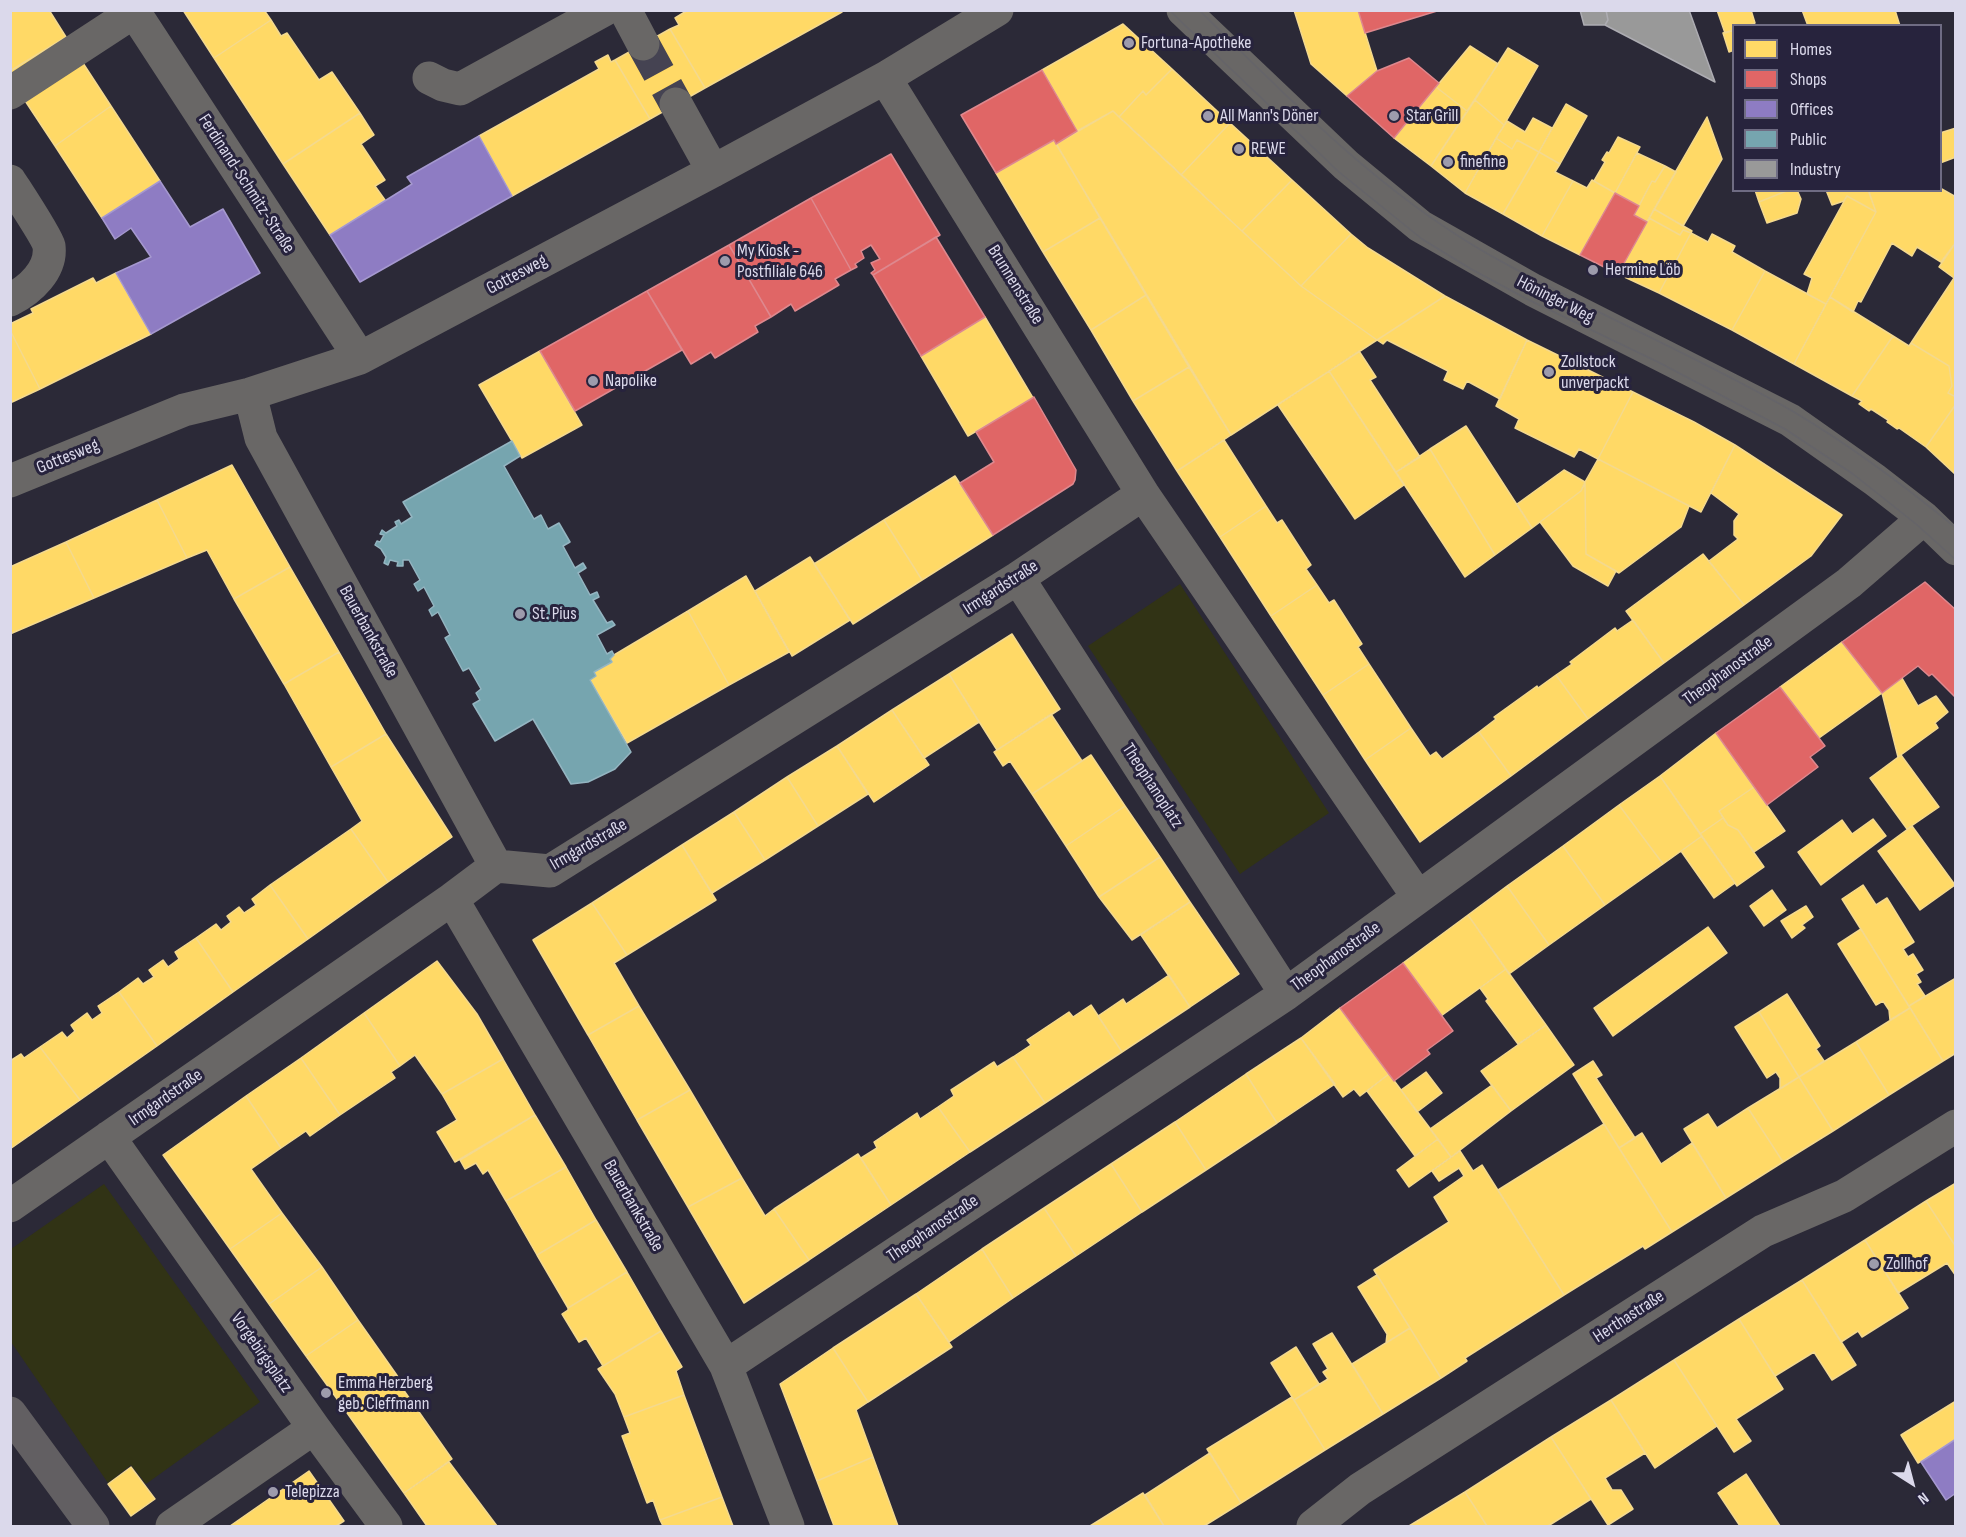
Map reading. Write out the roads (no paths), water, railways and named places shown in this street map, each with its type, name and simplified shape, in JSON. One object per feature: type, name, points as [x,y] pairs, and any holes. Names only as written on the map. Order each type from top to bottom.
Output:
[{"type":"main road","points":[[10,1413],[93,1527]]},
{"type":"street","points":[[429,78],[443,85],[460,88],[604,10]]},
{"type":"street","points":[[624,10],[643,44]]},
{"type":"street","name":"Höninger Weg","points":[[1184,10],[1346,165],[1420,226],[1533,290],[1790,420],[1924,518],[1956,549]]},
{"type":"street","points":[[10,93],[133,11]]},
{"type":"street","name":"Ferdinand-Schmitz-Straße","points":[[133,11],[360,358]]},
{"type":"street","name":"Gottesweg","points":[[10,481],[184,410],[250,394],[360,358],[885,78],[988,14]]},
{"type":"street","name":"Brunnenstraße","points":[[885,78],[1143,494]]},
{"type":"street","points":[[676,104],[713,171]]},
{"type":"street","points":[[10,181],[49,245],[46,268],[25,293],[10,300]]},
{"type":"street","name":"Bauerbankstraße","points":[[250,394],[261,438],[496,866]]},
{"type":"street","points":[[1143,494],[1418,897]]},
{"type":"street","name":"Irmgardstraße","points":[[10,1206],[452,899],[496,866],[550,871],[1018,578],[1143,494]]},
{"type":"street","name":"Theophanostraße","points":[[726,1366],[1287,994],[1849,583],[1924,518]]},
{"type":"street","name":"Theophanoplatz","points":[[1018,578],[1287,994]]},
{"type":"street","name":"Bauerbankstraße","points":[[452,899],[726,1366],[788,1527]]},
{"type":"street","name":"Herthastraße","points":[[1313,1527],[1360,1490],[1763,1231],[1844,1196],[1956,1126]]},
{"type":"street","name":"Vorgebirgsplatz","points":[[109,1137],[386,1527]]},
{"type":"street","points":[[172,1527],[314,1428]]},
{"type":"tunnel","points":[[643,44],[676,104]]},
{"type":"tram line","points":[[1169,10],[1339,172],[1422,239],[1527,299],[1660,363],[1785,429],[1853,474],[1916,524],[1956,560]]},
{"type":"tram line","points":[[1199,10],[1333,139],[1404,198],[1442,225],[1520,271],[1794,412],[1877,467],[1956,528]]},
{"type":"place","name":"Fortuna-Apotheke","points":[[1129,43]]},
{"type":"place","name":"All Mann's Döner","points":[[1208,116]]},
{"type":"place","name":"Star Grill","points":[[1394,116]]},
{"type":"place","name":"REWE","points":[[1239,149]]},
{"type":"place","name":"finefine","points":[[1448,162]]},
{"type":"place","name":"My Kiosk - Postfiliale 646","points":[[725,261]]},
{"type":"place","name":"Hermine Löb","points":[[1593,270]]},
{"type":"place","name":"Zollstock unverpackt","points":[[1549,372]]},
{"type":"place","name":"Napolike","points":[[593,381]]},
{"type":"place","name":"St. Pius","points":[[520,614]]},
{"type":"place","name":"Zollhof","points":[[1874,1264]]},
{"type":"place","name":"Emma Herzberg geb. Cleffmann","points":[[326,1393]]},
{"type":"place","name":"Telepizza","points":[[273,1492]]}]
